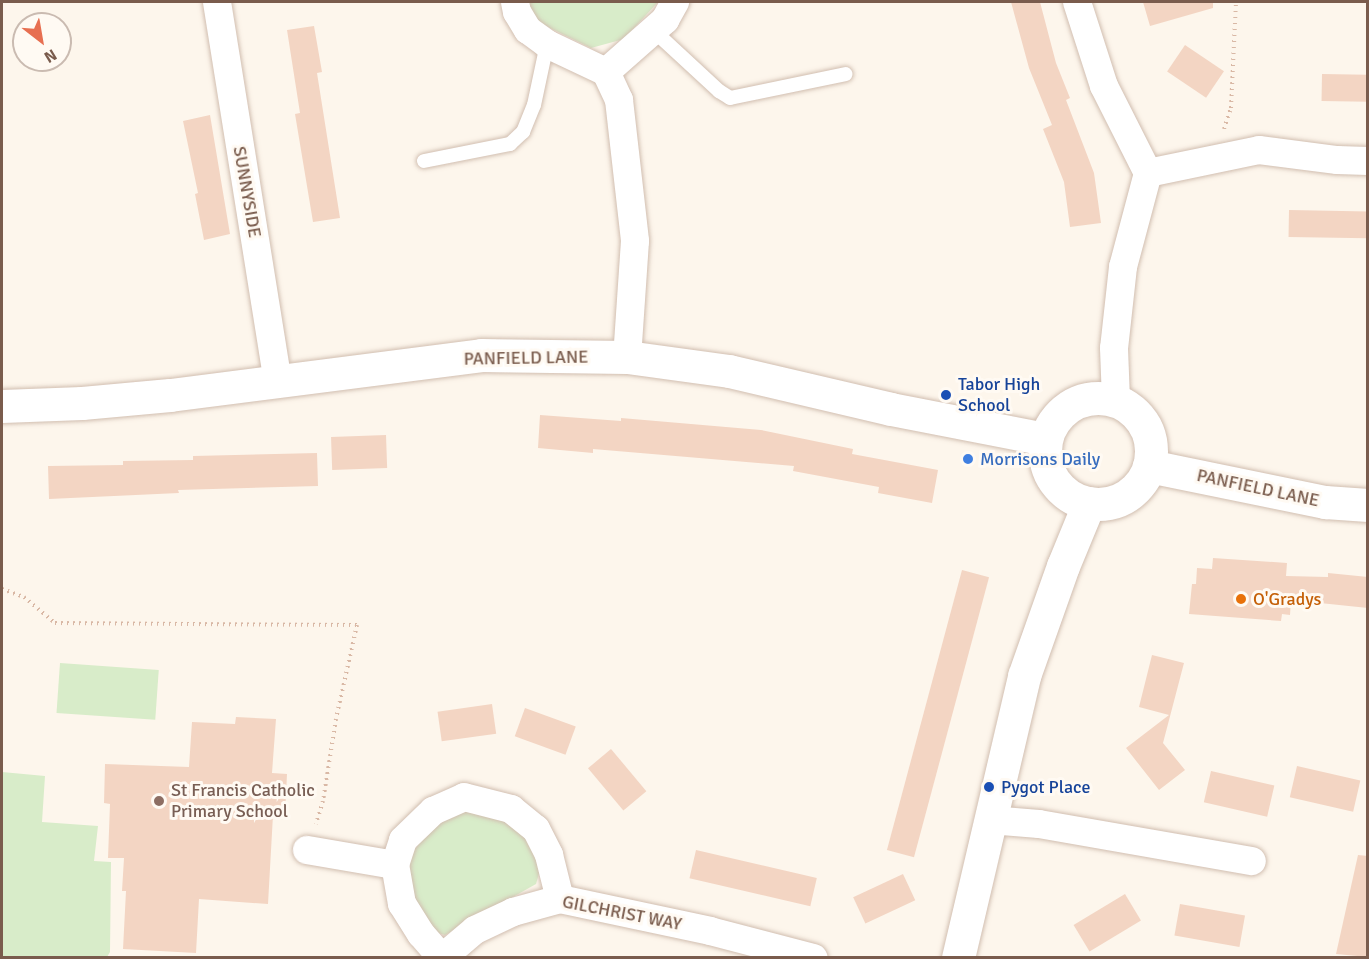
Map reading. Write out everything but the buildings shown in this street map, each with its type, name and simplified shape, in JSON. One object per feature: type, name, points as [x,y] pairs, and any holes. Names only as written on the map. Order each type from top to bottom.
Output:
[{"type":"street","name":"SUNNYSIDE","points":[[217,2],[278,382]]},
{"type":"street","points":[[515,2],[528,30],[547,44],[606,72],[619,100],[635,241],[627,357]]},
{"type":"street","points":[[606,72],[665,20],[675,2]]},
{"type":"street","points":[[1077,2],[1104,86],[1148,173],[1123,267],[1114,348],[1116,400]]},
{"type":"street","points":[[1148,173],[1259,150],[1337,160],[1368,161]]},
{"type":"street","name":"PANFIELD LANE","points":[[2,406],[82,404],[278,382],[481,355],[627,357],[729,371],[891,409],[1045,439]]},
{"type":"street","points":[[1097,397],[1116,400],[1132,410],[1146,427],[1151,444],[1149,466],[1140,484],[1126,497],[1108,503],[1089,503],[1071,497],[1053,480],[1046,463],[1045,439],[1061,412],[1078,401],[1097,397]]},
{"type":"street","name":"PANFIELD LANE","points":[[1149,466],[1325,502],[1368,505]]},
{"type":"street","points":[[958,957],[1024,676],[1089,503]]},
{"type":"street","points":[[442,957],[421,934],[402,904],[395,865],[404,840],[433,811],[464,797],[511,809],[536,829],[549,855],[560,898]]},
{"type":"street","points":[[990,820],[1039,824],[1252,861]]},
{"type":"street","points":[[308,850],[395,865]]},
{"type":"street","name":"GILCHRIST WAY","points":[[442,957],[475,930],[513,912],[560,898],[814,957]]},
{"type":"lane","points":[[653,30],[719,91],[730,98],[846,74]]},
{"type":"lane","points":[[424,161],[510,144],[523,132],[534,105],[547,44]]},
{"type":"path","points":[[1216,158],[1231,108],[1236,2]]},
{"type":"path","points":[[2,589],[24,597],[55,623],[357,625],[336,719],[323,801],[308,850]]},
{"type":"green space","points":[[517,2],[658,2],[624,39],[591,48],[517,12]]},
{"type":"green space","points":[[60,663],[159,670],[155,720],[57,713]]},
{"type":"green space","points":[[2,772],[45,776],[42,822],[98,826],[94,861],[111,862],[110,952],[107,957],[2,957]]},
{"type":"green space","points":[[461,811],[494,816],[516,827],[533,846],[540,870],[536,884],[445,935],[431,931],[408,889],[410,856],[430,828]]},
{"type":"place","name":"Tabor High School","points":[[946,395]]},
{"type":"place","name":"Morrisons Daily","points":[[968,459]]},
{"type":"place","name":"O'Gradys","points":[[1241,599]]},
{"type":"place","name":"Pygot Place","points":[[989,787]]},
{"type":"place","name":"St Francis Catholic Primary School","points":[[159,801]]}]
